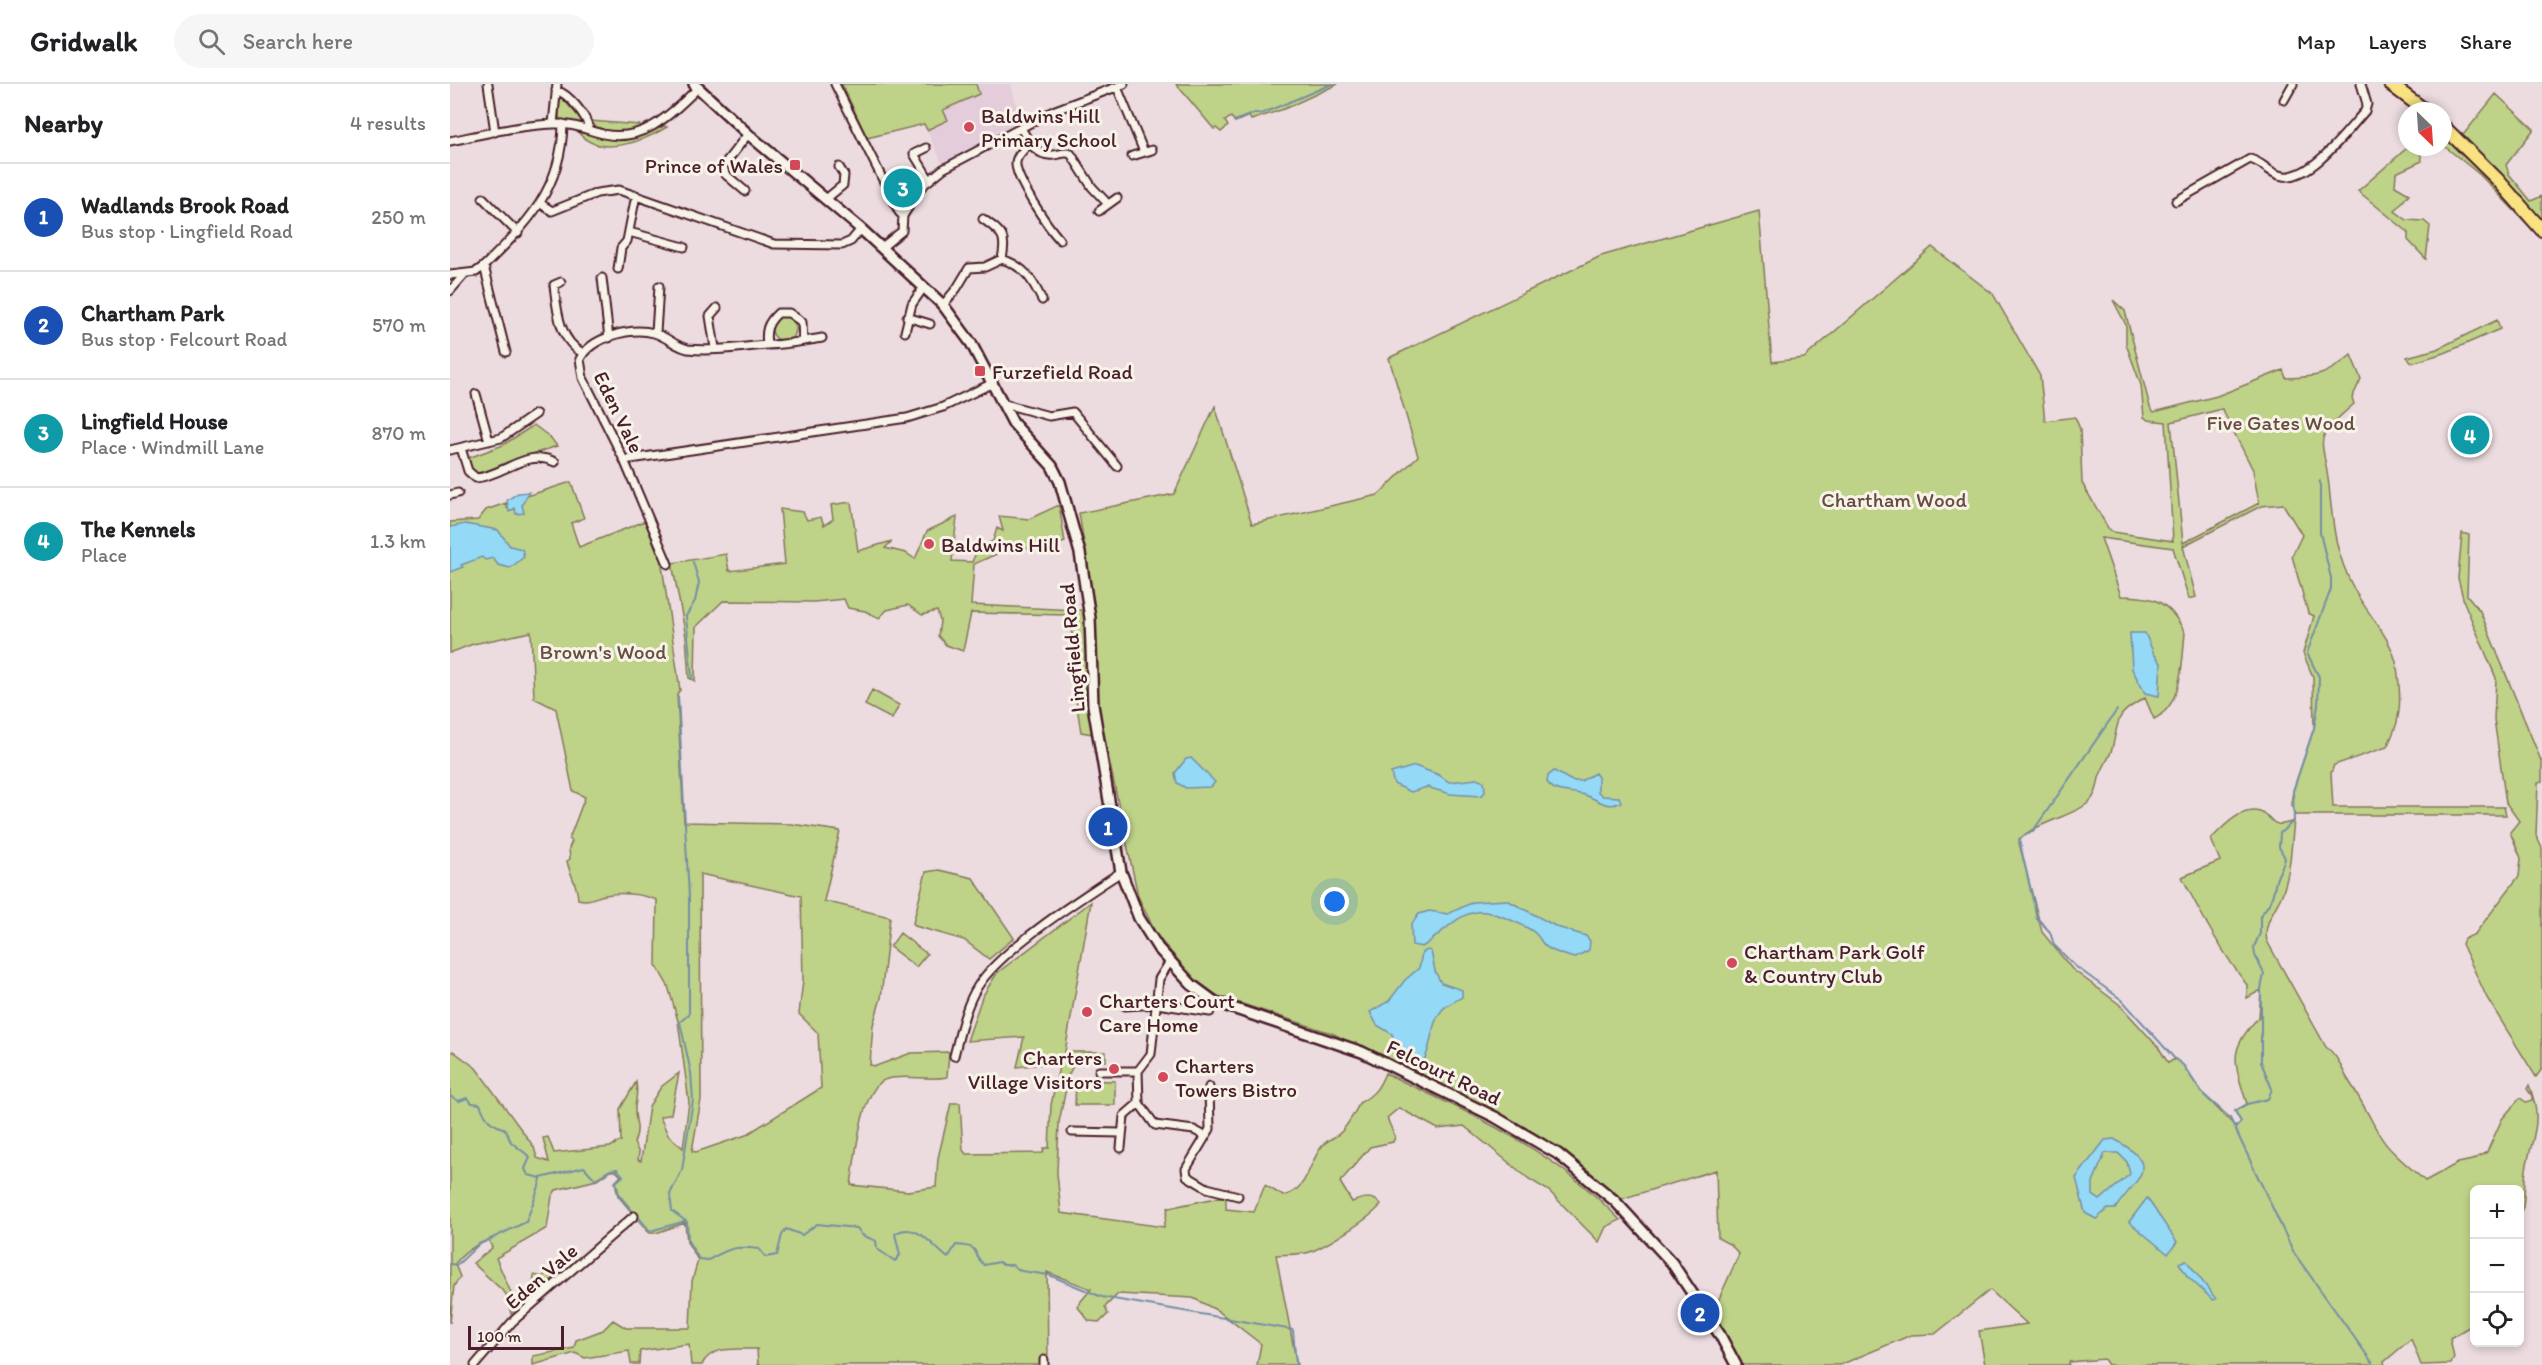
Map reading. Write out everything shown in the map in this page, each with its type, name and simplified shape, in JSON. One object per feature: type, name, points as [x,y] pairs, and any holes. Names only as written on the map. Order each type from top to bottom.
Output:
[{"type":"highway","points":[[2390,84],[2414,102]]},
{"type":"highway","points":[[2452,135],[2497,179],[2542,230]]},
{"type":"street","points":[[488,84],[495,132]]},
{"type":"street","points":[[835,84],[903,216]]},
{"type":"street","points":[[2284,100],[2293,84]]},
{"type":"street","points":[[2176,201],[2250,159],[2272,173],[2283,176],[2293,177],[2304,172],[2326,154],[2365,111],[2367,105],[2361,84]]},
{"type":"street","points":[[881,248],[902,231],[903,216],[929,179],[1021,128],[1094,93],[1120,85],[1121,102],[1148,151],[1132,156]]},
{"type":"street","points":[[450,141],[553,124],[563,124],[617,136],[646,130],[665,120],[696,86]]},
{"type":"street","name":"Lingfield Road","points":[[696,86],[748,134],[861,229],[943,305],[971,343],[1000,403],[1013,423],[1052,466],[1060,482],[1080,553],[1090,618],[1093,705],[1119,856]]},
{"type":"street","points":[[553,124],[556,87]]},
{"type":"street","points":[[556,87],[564,93],[586,120],[589,129]]},
{"type":"street","points":[[450,275],[464,275],[484,266],[518,233],[541,204],[549,189],[563,136],[563,124]]},
{"type":"street","points":[[1021,128],[1030,143],[1044,154],[1071,154],[1092,187],[1108,204]]},
{"type":"street","points":[[745,191],[725,174],[723,166],[748,134]]},
{"type":"street","points":[[1030,143],[1018,158],[1017,168],[1037,213],[1060,240]]},
{"type":"street","points":[[926,148],[914,154],[929,179]]},
{"type":"street","points":[[826,199],[843,185],[844,176],[839,167]]},
{"type":"street","points":[[541,204],[552,211],[604,191],[619,190],[774,244],[842,245],[851,241],[861,229]]},
{"type":"street","points":[[618,269],[621,248],[627,241],[636,195]]},
{"type":"street","points":[[483,198],[518,233]]},
{"type":"street","points":[[1099,211],[1118,198]]},
{"type":"street","points":[[983,219],[1000,232],[1005,243],[1002,259]]},
{"type":"street","points":[[629,232],[684,247]]},
{"type":"street","points":[[943,305],[969,268],[985,267],[1002,259],[1020,266],[1033,280],[1042,300]]},
{"type":"street","points":[[484,266],[506,352]]},
{"type":"street","points":[[450,291],[464,275]]},
{"type":"street","points":[[602,278],[609,338]]},
{"type":"street","name":"Eden Vale","points":[[561,282],[554,285],[565,338],[572,347],[584,353],[580,368],[583,378],[624,460],[668,564]]},
{"type":"street","points":[[656,333],[659,286]]},
{"type":"street","points":[[905,332],[912,304],[924,287]]},
{"type":"street","points":[[715,348],[710,316],[717,308]]},
{"type":"street","points":[[766,345],[765,331],[770,320],[778,314],[797,316],[804,331],[803,341]]},
{"type":"street","points":[[907,317],[930,324]]},
{"type":"street","points":[[584,353],[597,342],[634,332],[656,333],[684,349],[766,345],[822,338]]},
{"type":"street","points":[[624,460],[907,418],[943,407],[992,384]]},
{"type":"street","points":[[476,394],[489,441]]},
{"type":"street","points":[[1000,403],[1049,416],[1073,412],[1117,466]]},
{"type":"street","points":[[450,450],[512,433],[526,419],[536,414]]},
{"type":"street","points":[[461,448],[468,471],[476,478],[485,477],[527,458],[548,458],[555,462]]},
{"type":"street","name":"Felcourt Road","points":[[1119,856],[1121,872],[1139,918],[1169,963],[1215,1002],[1362,1052],[1495,1117],[1558,1154],[1613,1200],[1672,1263],[1715,1327],[1736,1365]]},
{"type":"street","points":[[954,1056],[974,992],[995,965],[1090,892],[1121,872]]},
{"type":"street","points":[[1169,963],[1159,979],[1151,1054],[1138,1071],[1139,1103],[1155,1125],[1194,1130],[1206,1136]]},
{"type":"street","points":[[1125,1006],[1157,1004],[1210,1012]]},
{"type":"street","points":[[1100,1071],[1138,1071]]},
{"type":"street","points":[[1209,1087],[1210,1129],[1186,1169],[1187,1176],[1207,1188],[1238,1196]]},
{"type":"street","points":[[1121,1148],[1124,1116],[1139,1103]]},
{"type":"street","points":[[1072,1132],[1121,1133]]},
{"type":"street","name":"Eden Vale","points":[[475,1365],[513,1322],[634,1216]]},
{"type":"shaded area","name":"Baldwins Hill Primary School","points":[[842,84],[1011,84],[1021,123],[943,165],[924,124],[867,138]]},
{"type":"green space","points":[[842,84],[976,84],[979,94],[943,110],[948,120],[927,130],[924,124],[867,138]]},
{"type":"green space","points":[[1176,84],[1338,84],[1284,109],[1251,120],[1249,116],[1235,122],[1231,117],[1225,121],[1228,126],[1221,132],[1214,129]]},
{"type":"green space","points":[[2496,94],[2534,129],[2506,165],[2509,174],[2531,201],[2542,196],[2542,224],[2532,229],[2480,175],[2452,152],[2452,143],[2455,145]]},
{"type":"green space","points":[[560,96],[582,120],[581,123],[564,121],[559,118]]},
{"type":"green space","points":[[590,121],[640,125],[641,127],[614,132],[601,129]]},
{"type":"green space","points":[[664,126],[667,127],[634,142],[609,146],[598,145],[587,140],[578,132],[617,139],[642,135]]},
{"type":"green space","points":[[2398,156],[2421,156],[2422,161],[2396,173],[2395,186],[2409,194],[2395,211],[2407,220],[2424,221],[2430,226],[2426,259],[2408,240],[2408,232],[2358,191]]},
{"type":"green space","points":[[1759,211],[1772,362],[1804,358],[1932,247],[1993,294],[2040,376],[2045,421],[2075,417],[2080,429],[2082,483],[2108,528],[2113,532],[2173,541],[2166,422],[2148,420],[2144,417],[2141,385],[2126,344],[2126,325],[2113,300],[2125,311],[2150,407],[2154,412],[2217,396],[2283,370],[2286,378],[2321,374],[2351,355],[2361,379],[2352,398],[2354,404],[2325,433],[2323,447],[2339,552],[2355,591],[2385,637],[2394,656],[2397,667],[2399,705],[2396,725],[2387,747],[2334,765],[2331,773],[2333,807],[2504,807],[2506,815],[2295,815],[2291,804],[2293,791],[2314,728],[2313,677],[2303,653],[2314,616],[2308,613],[2292,556],[2302,535],[2283,504],[2261,506],[2183,546],[2196,597],[2189,599],[2173,548],[2101,538],[2121,596],[2143,597],[2160,602],[2173,614],[2185,633],[2182,669],[2176,693],[2171,704],[2154,719],[2145,698],[2123,713],[2118,723],[2111,753],[2100,774],[2096,792],[2091,800],[2081,808],[2029,832],[2022,837],[2019,843],[2042,932],[2072,969],[2119,1004],[2159,1048],[2168,1063],[2175,1059],[2183,1065],[2202,1093],[2236,1127],[2241,1122],[2235,1111],[2247,1104],[2236,1057],[2242,1039],[2259,1017],[2261,990],[2247,998],[2247,985],[2212,932],[2182,877],[2220,861],[2211,839],[2233,819],[2246,812],[2265,814],[2276,824],[2294,821],[2287,879],[2268,924],[2267,941],[2326,1047],[2337,1059],[2383,1141],[2394,1153],[2425,1181],[2458,1163],[2472,1160],[2487,1152],[2502,1119],[2520,1098],[2526,1102],[2532,1100],[2527,1089],[2529,1085],[2533,1097],[2535,1107],[2536,1124],[2526,1169],[2524,1194],[2524,1185],[2470,1185],[2470,1326],[2450,1338],[2454,1358],[2451,1364],[2421,1365],[2411,1339],[2384,1362],[2385,1365],[2108,1365],[2104,1359],[2069,1362],[2069,1365],[1985,1365],[1979,1331],[2027,1324],[1990,1290],[1935,1334],[1911,1335],[1840,1365],[1736,1365],[1710,1319],[1739,1254],[1731,1245],[1718,1238],[1716,1170],[1615,1201],[1558,1154],[1334,1034],[1218,996],[1196,981],[1157,936],[1138,896],[1104,736],[1081,732],[1076,700],[1077,653],[1067,615],[971,613],[963,651],[946,645],[938,636],[940,621],[937,611],[922,615],[908,605],[887,610],[879,618],[865,611],[848,608],[844,599],[814,602],[723,601],[696,627],[695,681],[689,678],[686,637],[672,563],[726,554],[729,571],[785,564],[780,509],[803,512],[807,520],[821,517],[824,525],[833,519],[831,505],[851,502],[858,551],[892,541],[885,548],[906,553],[915,559],[927,531],[957,517],[952,561],[972,562],[978,548],[993,541],[997,528],[1003,531],[999,516],[1029,519],[1059,505],[1065,542],[1039,548],[1012,547],[974,564],[971,605],[1095,611],[1079,513],[1174,494],[1215,406],[1252,524],[1378,495],[1418,456],[1389,358],[1601,256]],"holes":[[[2222,409],[2253,470],[2259,503],[2183,543],[2171,422]]]},
{"type":"green space","points":[[784,317],[789,318],[795,324],[795,334],[789,340],[784,341],[779,340],[773,334],[772,329],[773,324],[779,318]]},
{"type":"green space","points":[[2497,320],[2500,329],[2447,352],[2412,363],[2407,357],[2437,349]]},
{"type":"green space","points":[[534,425],[551,438],[557,446],[518,459],[485,475],[472,473],[466,459],[503,445]]},
{"type":"green space","name":"Brown's Wood","points":[[571,482],[584,518],[571,523],[579,547],[645,521],[662,565],[680,690],[677,694],[684,822],[791,824],[840,831],[824,901],[890,917],[881,998],[873,1025],[870,1065],[876,1066],[911,1053],[949,1052],[947,1077],[894,1078],[887,1079],[878,1085],[871,1095],[860,1126],[851,1185],[908,1191],[936,1187],[938,1158],[951,1103],[960,1103],[963,1150],[966,1154],[1043,1153],[1044,1148],[1049,1148],[1051,1105],[1060,1062],[1017,1067],[1024,1037],[967,1041],[982,997],[997,973],[1091,902],[1065,1052],[1106,1052],[1106,1061],[1075,1062],[1069,1074],[1059,1122],[1057,1173],[1061,1213],[1164,1227],[1168,1208],[1226,1196],[1226,1209],[1254,1212],[1265,1185],[1283,1196],[1298,1188],[1323,1145],[1342,1131],[1359,1103],[1375,1091],[1385,1073],[1480,1119],[1539,1153],[1594,1195],[1620,1220],[1606,1227],[1599,1242],[1549,1191],[1529,1179],[1464,1126],[1438,1129],[1399,1108],[1387,1118],[1395,1137],[1393,1142],[1370,1147],[1340,1182],[1352,1202],[1371,1198],[1381,1204],[1377,1209],[1348,1231],[1317,1249],[1302,1254],[1276,1255],[1297,1365],[1257,1365],[1261,1344],[1218,1311],[1193,1298],[1118,1294],[1105,1307],[1108,1314],[1100,1322],[1089,1321],[1077,1306],[1091,1289],[1047,1272],[1048,1365],[758,1365],[757,1349],[734,1349],[712,1354],[702,1365],[691,1365],[689,1344],[640,1351],[639,1364],[631,1364],[629,1351],[585,1358],[575,1353],[533,1365],[533,1356],[574,1348],[576,1340],[603,1330],[613,1320],[626,1328],[690,1328],[692,1281],[698,1260],[687,1242],[685,1223],[656,1233],[649,1233],[618,1196],[615,1182],[621,1176],[616,1171],[610,1171],[597,1180],[556,1190],[552,1196],[547,1228],[496,1258],[515,1302],[533,1286],[534,1275],[542,1277],[550,1270],[555,1277],[511,1314],[506,1294],[473,1263],[492,1248],[489,1240],[475,1246],[462,1256],[455,1264],[460,1277],[454,1286],[450,1323],[450,1054],[453,1051],[476,1068],[534,1147],[537,1158],[549,1162],[543,1138],[548,1137],[554,1153],[610,1147],[621,1141],[620,1109],[636,1082],[637,1127],[634,1143],[639,1153],[638,1160],[641,1161],[649,1106],[661,1087],[679,1073],[671,1114],[660,1117],[668,1135],[683,1148],[689,1102],[678,1021],[668,986],[656,965],[657,900],[625,894],[605,895],[589,900],[578,899],[567,861],[570,859],[569,848],[572,841],[569,839],[585,797],[573,791],[556,709],[534,698],[531,632],[473,644],[450,653],[450,522],[478,520],[486,510],[506,503],[507,508],[517,509],[527,496]],"holes":[[[700,874],[801,896],[803,980],[799,1014],[818,1033],[821,1088],[746,1135],[696,1152],[692,1151],[701,1100]]]},
{"type":"green space","points":[[2462,533],[2469,535],[2467,595],[2480,611],[2542,763],[2542,782],[2538,783],[2536,835],[2542,848],[2542,1069],[2536,1077],[2487,998],[2462,944],[2464,939],[2475,934],[2519,876],[2521,858],[2510,832],[2519,821],[2506,803],[2494,719],[2496,678],[2464,602],[2458,578]]},
{"type":"green space","points":[[872,690],[899,705],[892,719],[865,705]]},
{"type":"green space","points":[[939,870],[973,878],[1014,938],[989,959],[964,940],[915,926],[913,923],[926,872]]},
{"type":"green space","points":[[900,933],[927,954],[916,967],[890,947]]},
{"type":"green space","points":[[1076,1080],[1115,1081],[1115,1105],[1075,1105]]},
{"type":"water","points":[[529,492],[522,505],[524,513],[516,514],[515,508],[509,512],[507,500],[518,493]]},
{"type":"water","points":[[465,524],[498,530],[510,546],[522,549],[524,557],[510,568],[498,565],[493,558],[485,560],[482,557],[450,572],[450,527]]},
{"type":"water","points":[[2130,633],[2145,633],[2154,654],[2161,663],[2159,696],[2145,693],[2132,669]]},
{"type":"water","points":[[1191,758],[1215,782],[1211,787],[1186,788],[1177,783],[1175,773],[1186,759]]},
{"type":"water","points":[[1415,766],[1439,775],[1449,782],[1477,779],[1484,782],[1485,792],[1481,796],[1450,794],[1427,787],[1411,792],[1394,784],[1391,773]]},
{"type":"water","points":[[1554,771],[1572,781],[1581,781],[1595,773],[1598,777],[1598,792],[1603,796],[1619,797],[1621,802],[1611,805],[1586,795],[1554,789],[1547,782],[1548,776]]},
{"type":"water","points":[[1507,900],[1557,927],[1586,936],[1590,941],[1589,950],[1574,958],[1561,954],[1546,947],[1536,934],[1524,926],[1498,915],[1482,912],[1461,917],[1422,947],[1412,945],[1411,925],[1419,914],[1429,911],[1448,914],[1473,902]]},
{"type":"water","points":[[1427,950],[1431,951],[1435,971],[1441,983],[1462,990],[1462,997],[1446,1006],[1438,1016],[1423,1062],[1398,1051],[1392,1034],[1377,1025],[1370,1012],[1389,1001],[1405,980],[1419,968],[1422,953]]},
{"type":"water","points":[[2114,1139],[2130,1149],[2142,1165],[2137,1181],[2115,1209],[2108,1209],[2096,1219],[2085,1213],[2076,1178],[2105,1140]],"holes":[[[2105,1153],[2118,1153],[2127,1162],[2130,1174],[2100,1200],[2093,1195],[2093,1182]]]},
{"type":"water","points":[[2147,1198],[2177,1242],[2168,1254],[2129,1222]]},
{"type":"water","points":[[2186,1260],[2216,1299],[2213,1300],[2187,1276],[2179,1263]]},
{"type":"waterway","points":[[1234,121],[1255,113],[1261,114],[1332,84]]},
{"type":"waterway","points":[[2236,1127],[2241,1122],[2235,1111],[2247,1104],[2268,1099],[2272,1089],[2261,1062],[2261,989],[2264,974],[2255,955],[2254,947],[2260,933],[2260,916],[2271,900],[2285,858],[2279,847],[2280,833],[2294,821],[2293,791],[2314,728],[2318,705],[2319,677],[2307,653],[2331,589],[2331,578],[2320,533],[2320,481]]},
{"type":"waterway","points":[[692,678],[686,616],[695,601],[699,582],[693,562]]},
{"type":"waterway","points":[[678,696],[689,897],[689,1014],[680,1022],[691,1073],[693,1100],[682,1170],[670,1194],[672,1211],[687,1222],[688,1241],[699,1259],[708,1260],[727,1250],[737,1248],[759,1249],[766,1257],[777,1255],[782,1235],[786,1229],[802,1235],[817,1224],[857,1228],[862,1235],[876,1241],[877,1249],[895,1261],[900,1255],[895,1234],[910,1230],[924,1237],[948,1258],[956,1245],[970,1247],[975,1250],[984,1265],[999,1262],[1003,1265],[1012,1265],[1021,1271],[1049,1275],[1102,1297],[1293,1330],[1296,1365]]},
{"type":"waterway","points":[[2117,710],[2033,831],[2019,839],[2037,918],[2050,932],[2054,945],[2075,966],[2122,1000],[2183,1065],[2202,1093],[2230,1118],[2294,1253],[2374,1365]]},
{"type":"waterway","points":[[450,1096],[459,1101],[467,1098],[472,1103],[480,1104],[489,1120],[505,1129],[511,1142],[530,1157],[525,1169],[528,1175],[541,1178],[584,1167],[595,1179],[610,1170],[617,1169],[623,1176],[616,1182],[619,1195],[634,1213]]},
{"type":"waterway","points":[[450,1264],[457,1265],[478,1245],[526,1222],[541,1178]]},
{"type":"waterway","points":[[639,1218],[650,1231],[686,1221]]},
{"type":"place","name":"Baldwins Hill Primary School","points":[[969,127]]},
{"type":"place","name":"Prince of Wales","points":[[795,165]]},
{"type":"place","name":"Lingfield House","points":[[903,188]]},
{"type":"place","name":"Furzefield Road","points":[[980,371]]},
{"type":"place","name":"The Kennels","points":[[2470,435]]},
{"type":"place","name":"Baldwins Hill","points":[[929,544]]},
{"type":"place","name":"Wadlands Brook Road","points":[[1108,827]]},
{"type":"place","name":"Chartham Park Golf & Country Club","points":[[1732,963]]},
{"type":"place","name":"Charters Court Care Home","points":[[1087,1012]]},
{"type":"place","name":"Charters Village Visitors","points":[[1114,1069]]},
{"type":"place","name":"Charters Towers Bistro","points":[[1163,1077]]},
{"type":"place","name":"Chartham Park","points":[[1700,1313]]},
{"type":"park label","name":"Five Gates Wood","points":[[2281,422]]},
{"type":"park label","name":"Chartham Wood","points":[[1894,499]]}]
